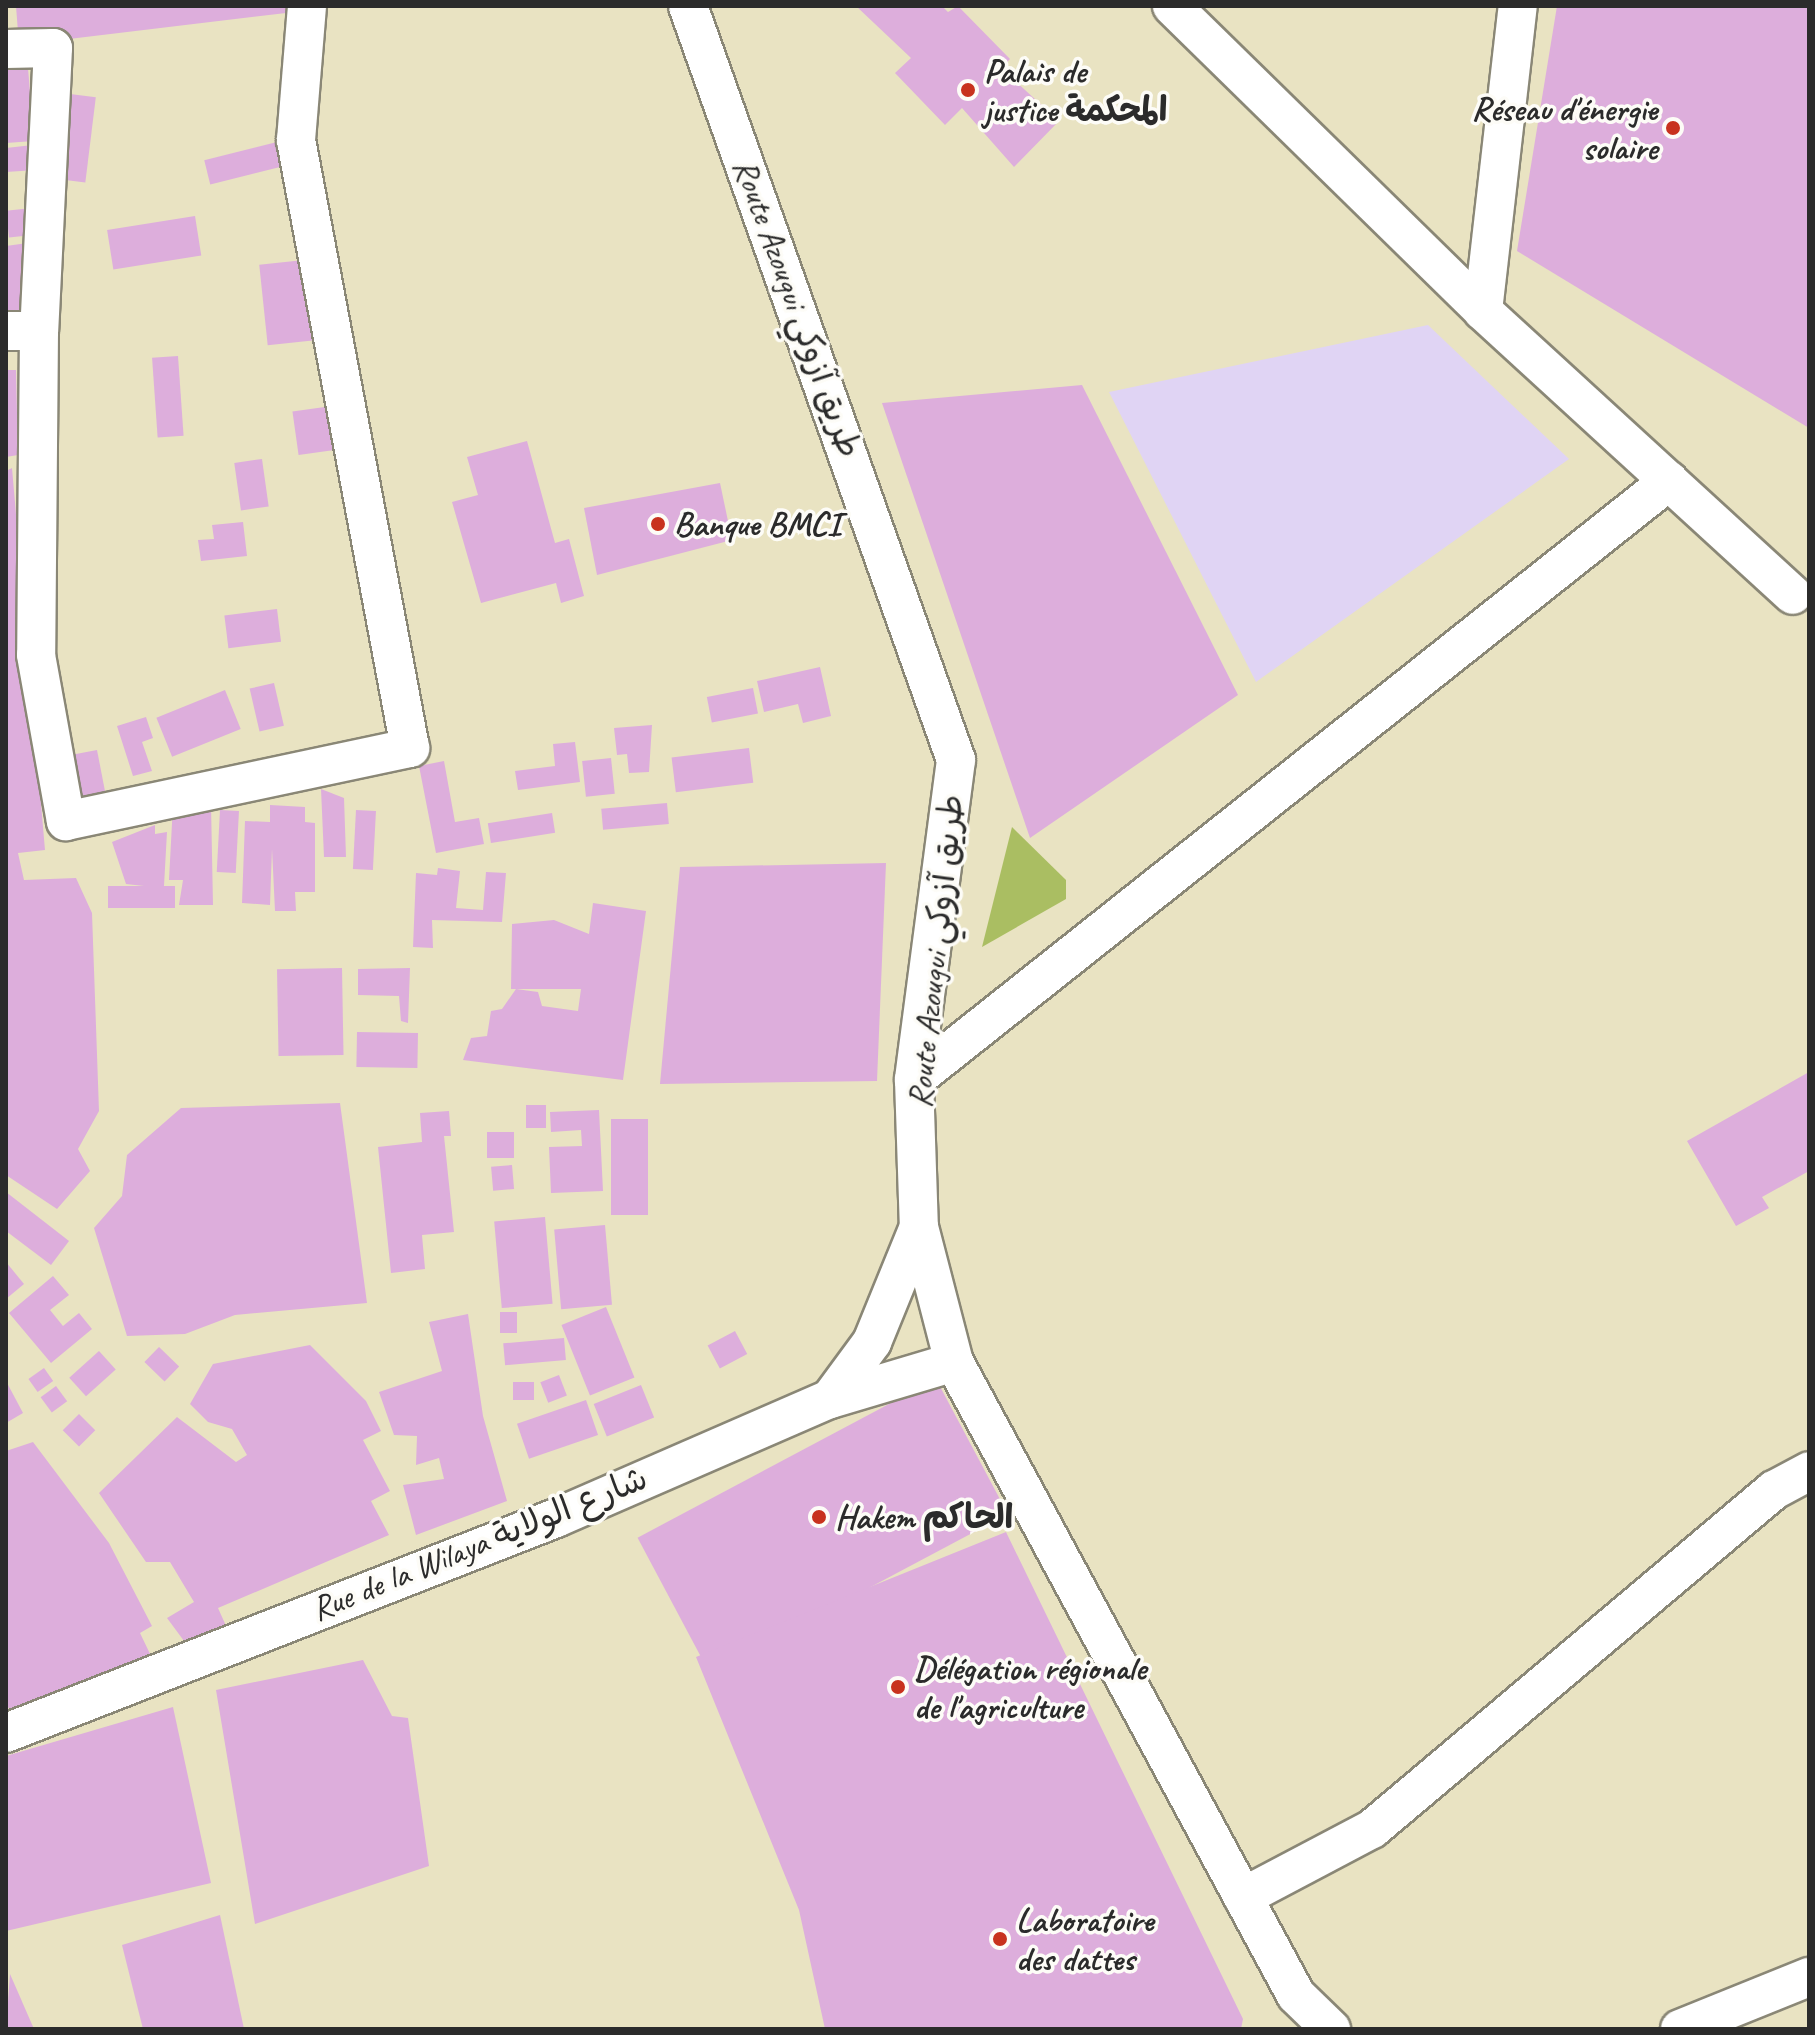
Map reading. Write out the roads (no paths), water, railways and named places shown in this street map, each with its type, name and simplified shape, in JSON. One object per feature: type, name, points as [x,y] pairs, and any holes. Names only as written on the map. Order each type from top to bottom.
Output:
[{"type":"street","points":[[6,49],[53,48],[23,331],[36,655],[66,821],[410,748],[296,140],[307,6]]},
{"type":"street","name":"Route Azougui طريق آزوكي","points":[[688,6],[956,760],[914,1080],[919,1227],[954,1362],[1243,1897],[1294,2012],[1331,2029]]},
{"type":"street","points":[[1172,6],[1483,311],[1793,595]]},
{"type":"street","points":[[1483,311],[1518,6]]},
{"type":"street","points":[[914,1080],[1669,481]]},
{"type":"street","points":[[830,1399],[872,1342],[919,1227]]},
{"type":"street","name":"Rue de la Wilaya شارع الولاية","points":[[6,1733],[556,1518],[830,1399],[954,1362]]},
{"type":"street","points":[[1243,1897],[1372,1829],[1774,1490],[1809,1471]]},
{"type":"street","points":[[1680,2029],[1809,1977]]},
{"type":"place","name":"Palais de justice المحكمة","points":[[968,90]]},
{"type":"place","name":"Réseau d'énergie solaire","points":[[1673,128]]},
{"type":"place","name":"Banque BMCI","points":[[658,524]]},
{"type":"place","name":"Hakem الحاكم","points":[[819,1517]]},
{"type":"place","name":"Délégation régionale de l'agriculture","points":[[898,1687]]},
{"type":"place","name":"Laboratoire des dattes","points":[[1000,1939]]}]
